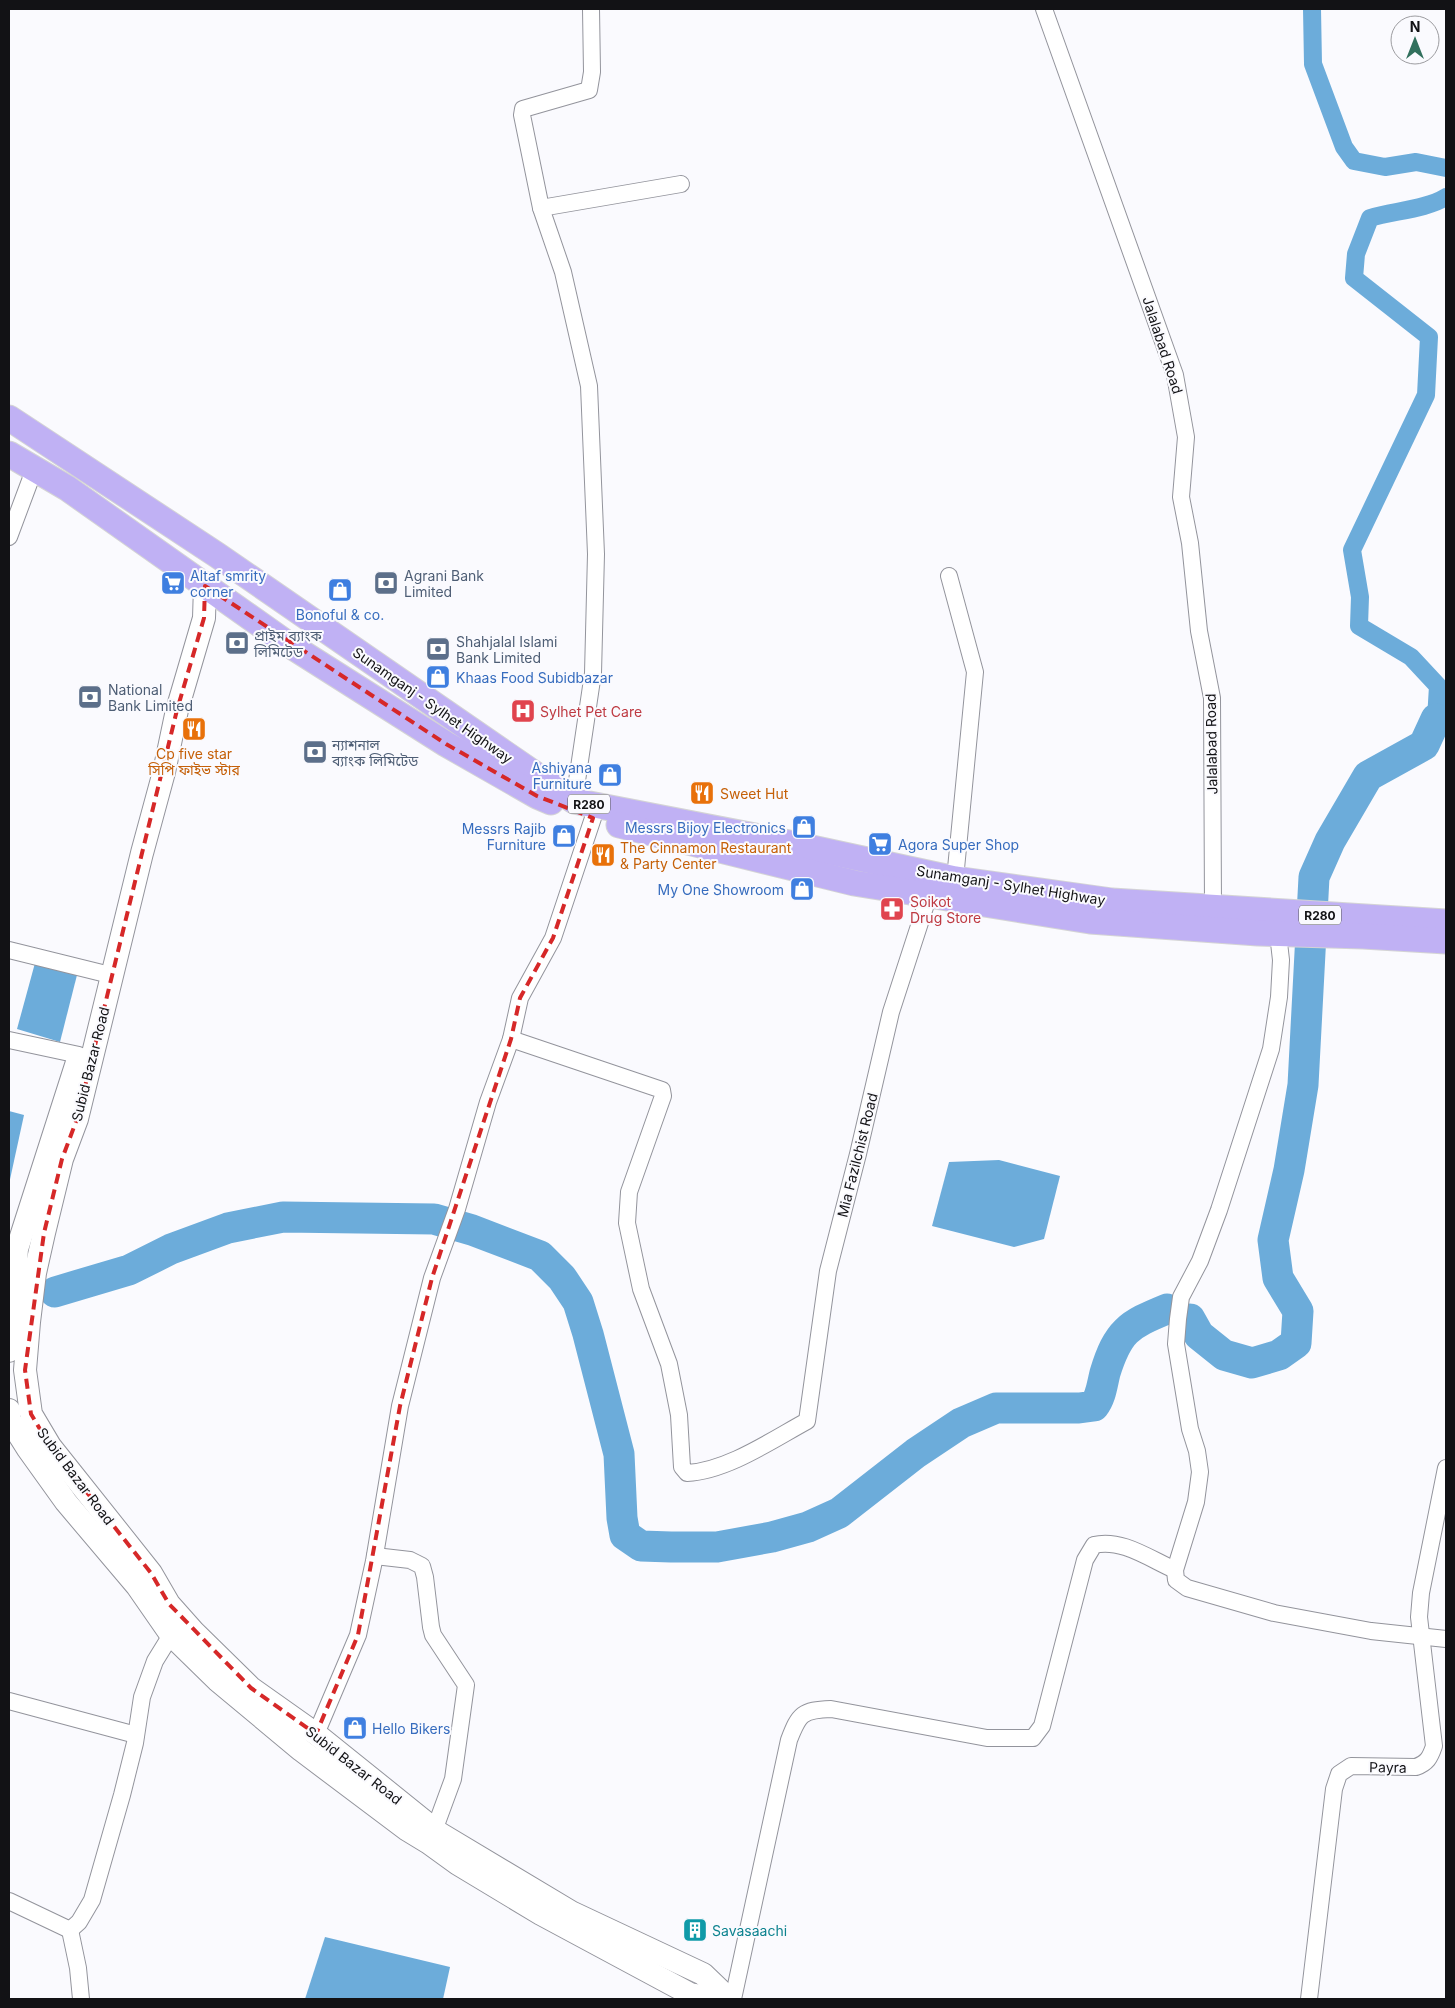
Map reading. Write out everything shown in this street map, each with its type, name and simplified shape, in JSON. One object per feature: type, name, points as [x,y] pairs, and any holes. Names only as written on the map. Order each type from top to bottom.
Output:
[{"type":"main road","name":"Sunamganj - Sylhet Highway","points":[[9,418],[217,555],[574,801],[774,840],[955,880],[1112,901],[1213,906],[1278,923]]},
{"type":"main road","name":"Sunamganj - Sylhet Highway","points":[[9,454],[68,488],[285,642],[446,744],[537,796],[593,818],[854,883],[1090,921],[1363,926],[1446,922]]},
{"type":"main road","name":"Subid Bazar Road","points":[[9,1351],[13,1248],[79,1055],[102,973],[158,738],[193,605],[206,586]]},
{"type":"main road","name":"Subid Bazar Road","points":[[206,586],[204,618],[177,710],[164,772],[77,1120],[62,1158],[39,1254],[28,1322],[25,1370],[31,1414],[50,1446],[151,1573],[169,1604],[176,1626],[217,1680],[301,1750],[406,1829],[432,1836],[571,1912],[703,1974],[731,1999]]},
{"type":"main road","name":"Sunamganj - Sylhet Highway","points":[[1363,926],[1446,942]]},
{"type":"main road","name":"Subid Bazar Road","points":[[9,1410],[10,1419],[28,1449],[66,1502],[137,1586],[176,1626],[251,1688],[316,1734],[432,1836],[458,1864],[550,1918],[690,1994],[717,1999]]},
{"type":"street","points":[[574,801],[593,673],[596,554],[589,386],[563,272],[541,208],[522,115],[523,109],[589,90],[592,72],[591,9]]},
{"type":"street","name":"Jalalabad Road","points":[[1044,9],[1175,375],[1183,412],[1186,437],[1181,497],[1190,543],[1199,631],[1212,698],[1213,906]]},
{"type":"street","points":[[541,208],[681,184]]},
{"type":"street","points":[[9,538],[34,470]]},
{"type":"street","points":[[949,576],[975,672],[955,880]]},
{"type":"street","points":[[316,1734],[358,1635],[375,1556],[400,1406],[432,1278],[457,1209],[488,1102],[511,1039],[520,998],[553,938],[593,818]]},
{"type":"street","name":"Mia Fazilchist Road","points":[[511,1039],[662,1090],[663,1096],[629,1192],[627,1223],[641,1289],[669,1364],[679,1415],[682,1467],[687,1474],[696,1473],[732,1461],[807,1421],[828,1271],[858,1154],[890,1012],[929,895]]},
{"type":"street","points":[[1278,923],[1281,960],[1279,997],[1271,1049],[1219,1210],[1200,1261],[1181,1297],[1177,1352],[1190,1429],[1197,1451],[1200,1472],[1196,1502],[1175,1570],[1176,1580],[1187,1588],[1274,1613],[1371,1631],[1446,1639]]},
{"type":"street","points":[[9,950],[102,973]]},
{"type":"street","points":[[9,1040],[79,1055]]},
{"type":"street","points":[[13,1248],[39,1254]]},
{"type":"street","name":"Payra","points":[[1309,1999],[1334,1789],[1340,1774],[1351,1766],[1416,1768],[1430,1758],[1434,1746],[1419,1616],[1446,1468]]},
{"type":"street","points":[[731,1999],[789,1740],[797,1719],[812,1710],[831,1709],[987,1738],[1033,1738],[1042,1726],[1085,1560],[1094,1545],[1115,1543],[1175,1570]]},
{"type":"street","points":[[375,1556],[410,1560],[422,1566],[433,1635],[466,1685],[453,1779],[432,1836]]},
{"type":"street","points":[[70,1930],[79,1922],[92,1900],[122,1795],[136,1735],[142,1697],[155,1661],[176,1626]]},
{"type":"street","points":[[9,1701],[136,1735]]},
{"type":"street","points":[[9,1901],[70,1930]]},
{"type":"street","points":[[70,1930],[82,1999]]},
{"type":"highlighted area","points":[[205,586],[446,744],[537,796],[593,818],[553,938],[520,998],[511,1039],[432,1278],[400,1406],[358,1635],[316,1734],[251,1688],[169,1604],[151,1573],[50,1446],[31,1414],[25,1370],[44,1233],[62,1159],[77,1119],[177,710],[204,618]]},
{"type":"water","points":[[35,963],[77,975],[60,1042],[17,1029]]},
{"type":"water","points":[[9,1111],[24,1115],[9,1184]]},
{"type":"water","points":[[999,1160],[1060,1176],[1044,1239],[1014,1247],[932,1226],[949,1162]]},
{"type":"water","points":[[325,1937],[450,1967],[443,1999],[305,1999]]},
{"type":"waterway","points":[[1312,9],[1313,64],[1344,147],[1354,161],[1385,167],[1416,162],[1446,168]]},
{"type":"waterway","points":[[1436,719],[1438,686],[1411,657],[1359,626],[1360,597],[1352,550],[1426,395],[1429,337],[1354,278],[1356,254],[1370,218],[1420,207],[1446,197]]},
{"type":"waterway","points":[[1190,1319],[1199,1335],[1224,1355],[1252,1363],[1279,1355],[1296,1343],[1298,1311],[1278,1278],[1273,1240],[1289,1170],[1303,1085],[1314,877],[1330,841],[1368,776],[1424,745],[1436,719]]},
{"type":"waterway","points":[[55,1292],[129,1270],[171,1249],[228,1228],[283,1217],[434,1219],[472,1230],[540,1256],[562,1278],[578,1302],[588,1334],[619,1454],[622,1518],[625,1535],[641,1546],[671,1547],[717,1547],[772,1537],[808,1527],[839,1513],[916,1453],[961,1423],[996,1408],[1079,1408],[1094,1406],[1100,1395],[1110,1359],[1126,1331],[1143,1320],[1167,1309]]},
{"type":"place","name":"Altaf smrity corner","points":[[173,583]]},
{"type":"place","name":"Agrani Bank Limited","points":[[386,583]]},
{"type":"place","name":"Bonoful & co.","points":[[340,590]]},
{"type":"place","name":"প্রাইম ব্যাংক লিমিটেড","points":[[237,643]]},
{"type":"place","name":"Shahjalal Islami Bank Limited","points":[[438,649]]},
{"type":"place","name":"Khaas Food Subidbazar","points":[[438,677]]},
{"type":"place","name":"National Bank Limited","points":[[90,697]]},
{"type":"place","name":"Sylhet Pet Care","points":[[523,711]]},
{"type":"place","name":"Cp five star সিপি ফাইভ স্টার","points":[[194,729]]},
{"type":"place","name":"ন্যাশনাল ব্যাংক লিমিটেড","points":[[315,752]]},
{"type":"place","name":"Ashiyana Furniture","points":[[610,775]]},
{"type":"place","name":"Sweet Hut","points":[[702,793]]},
{"type":"place","name":"Messrs Bijoy Electronics","points":[[804,827]]},
{"type":"place","name":"Messrs Rajib Furniture","points":[[564,836]]},
{"type":"place","name":"Agora Super Shop","points":[[880,844]]},
{"type":"place","name":"The Cinnamon Restaurant & Party Center","points":[[603,855]]},
{"type":"place","name":"My One Showroom","points":[[802,889]]},
{"type":"place","name":"Soikot Drug Store","points":[[892,909]]},
{"type":"place","name":"Hello Bikers","points":[[355,1728]]},
{"type":"place","name":"Savasaachi","points":[[695,1930]]}]
